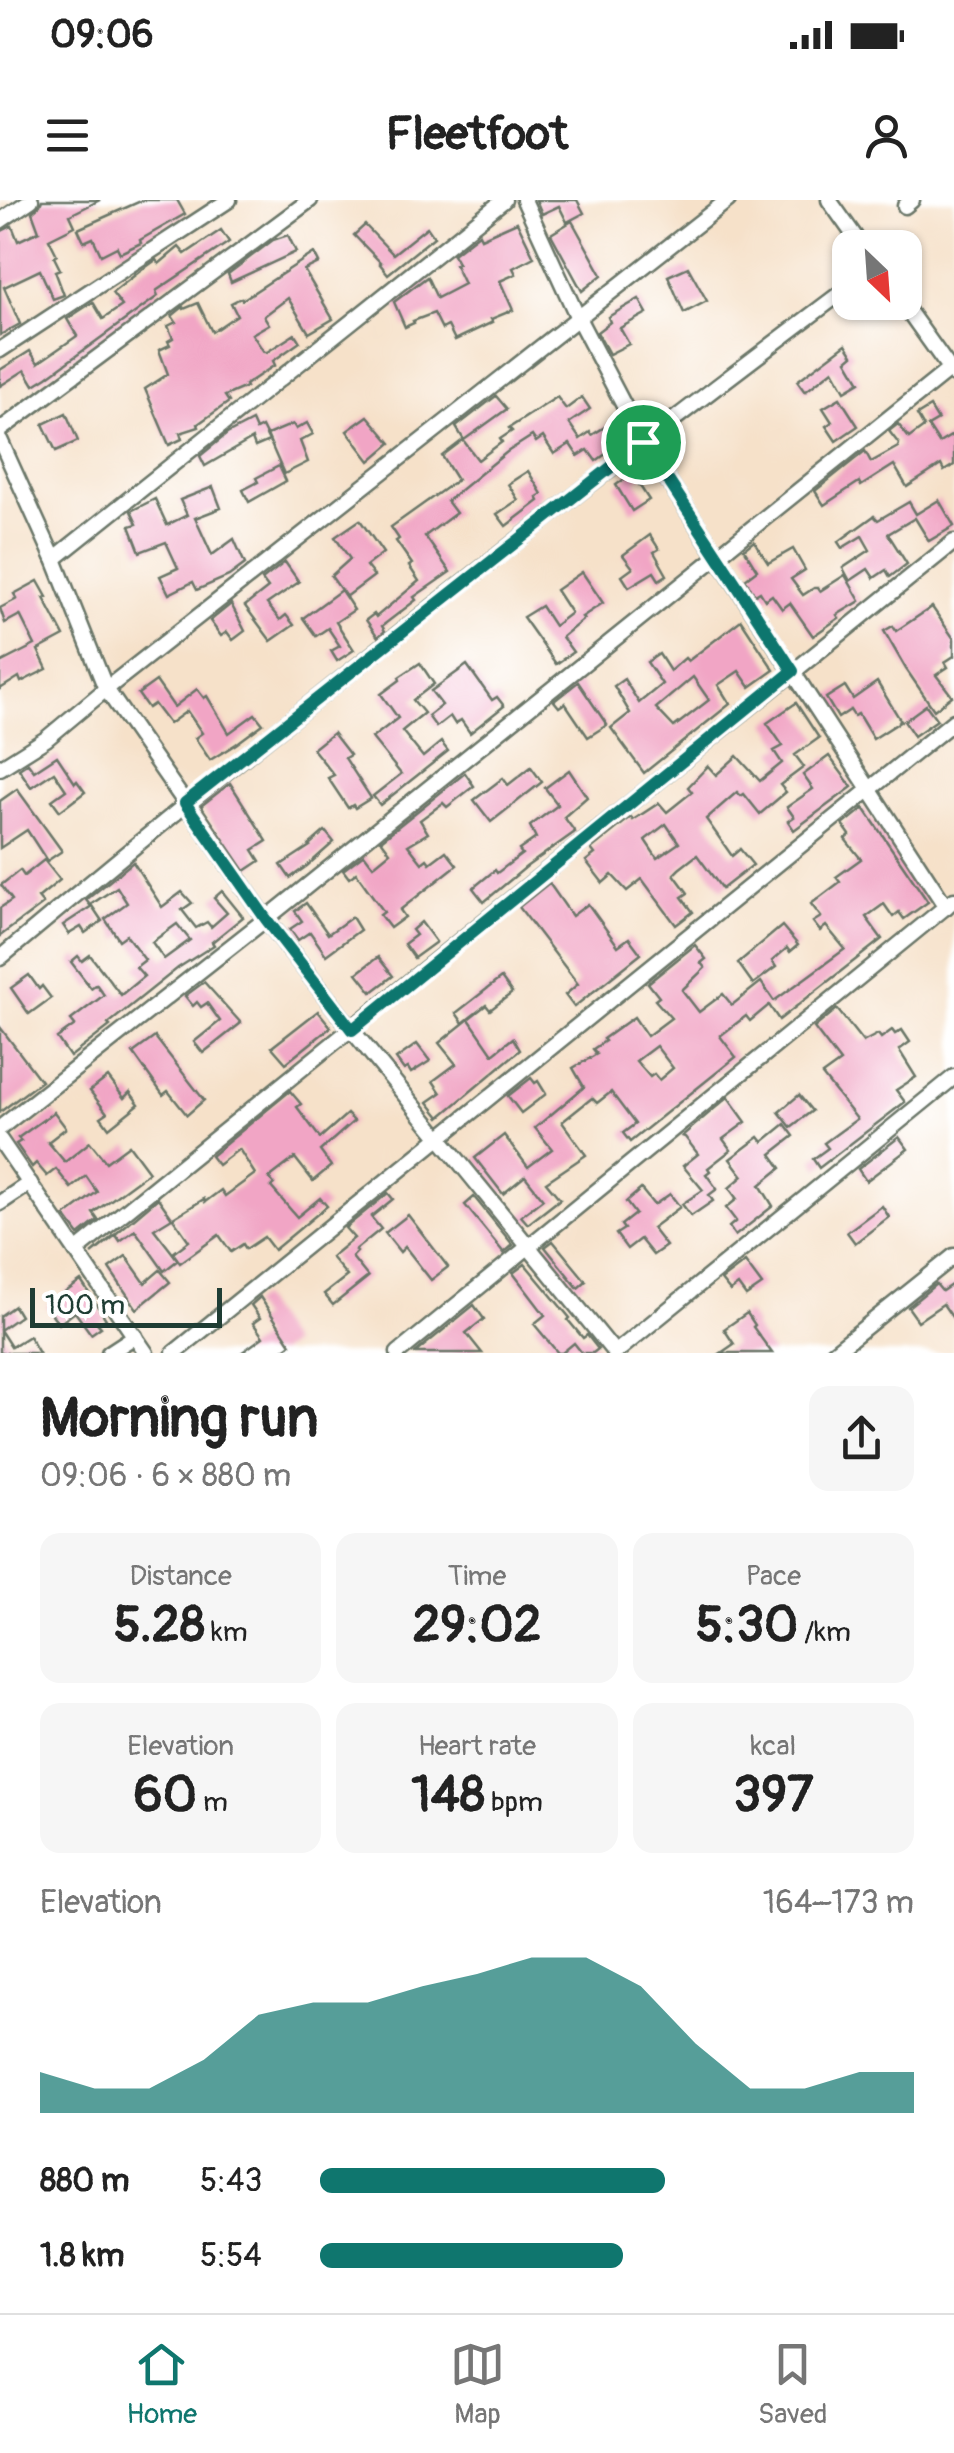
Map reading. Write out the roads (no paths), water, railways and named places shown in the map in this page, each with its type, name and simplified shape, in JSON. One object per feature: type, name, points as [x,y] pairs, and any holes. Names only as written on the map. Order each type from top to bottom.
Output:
[{"type":"street","points":[[0,221],[31,200]]},
{"type":"street","points":[[0,350],[229,200]]},
{"type":"street","points":[[0,430],[293,205],[310,200]]},
{"type":"street","points":[[54,559],[504,200]]},
{"type":"street","points":[[398,1353],[950,903],[869,789],[643,442],[578,318],[524,200]]},
{"type":"street","points":[[0,768],[46,739],[728,200]]},
{"type":"street","points":[[829,200],[850,230]]},
{"type":"street","points":[[0,958],[185,803],[643,442],[832,300]]},
{"type":"street","points":[[0,1128],[952,372],[915,320]]},
{"type":"street","points":[[0,440],[54,559],[106,689],[266,919],[615,1353],[954,1077]]},
{"type":"street","points":[[76,1250],[954,542]]},
{"type":"street","points":[[174,1353],[954,721]]},
{"type":"street","points":[[0,1140],[146,1353]]},
{"type":"street","points":[[0,1203],[30,1183]]},
{"type":"street","points":[[833,1353],[954,1256]]},
{"type":"street","points":[[110,1353],[135,1336]]}]
